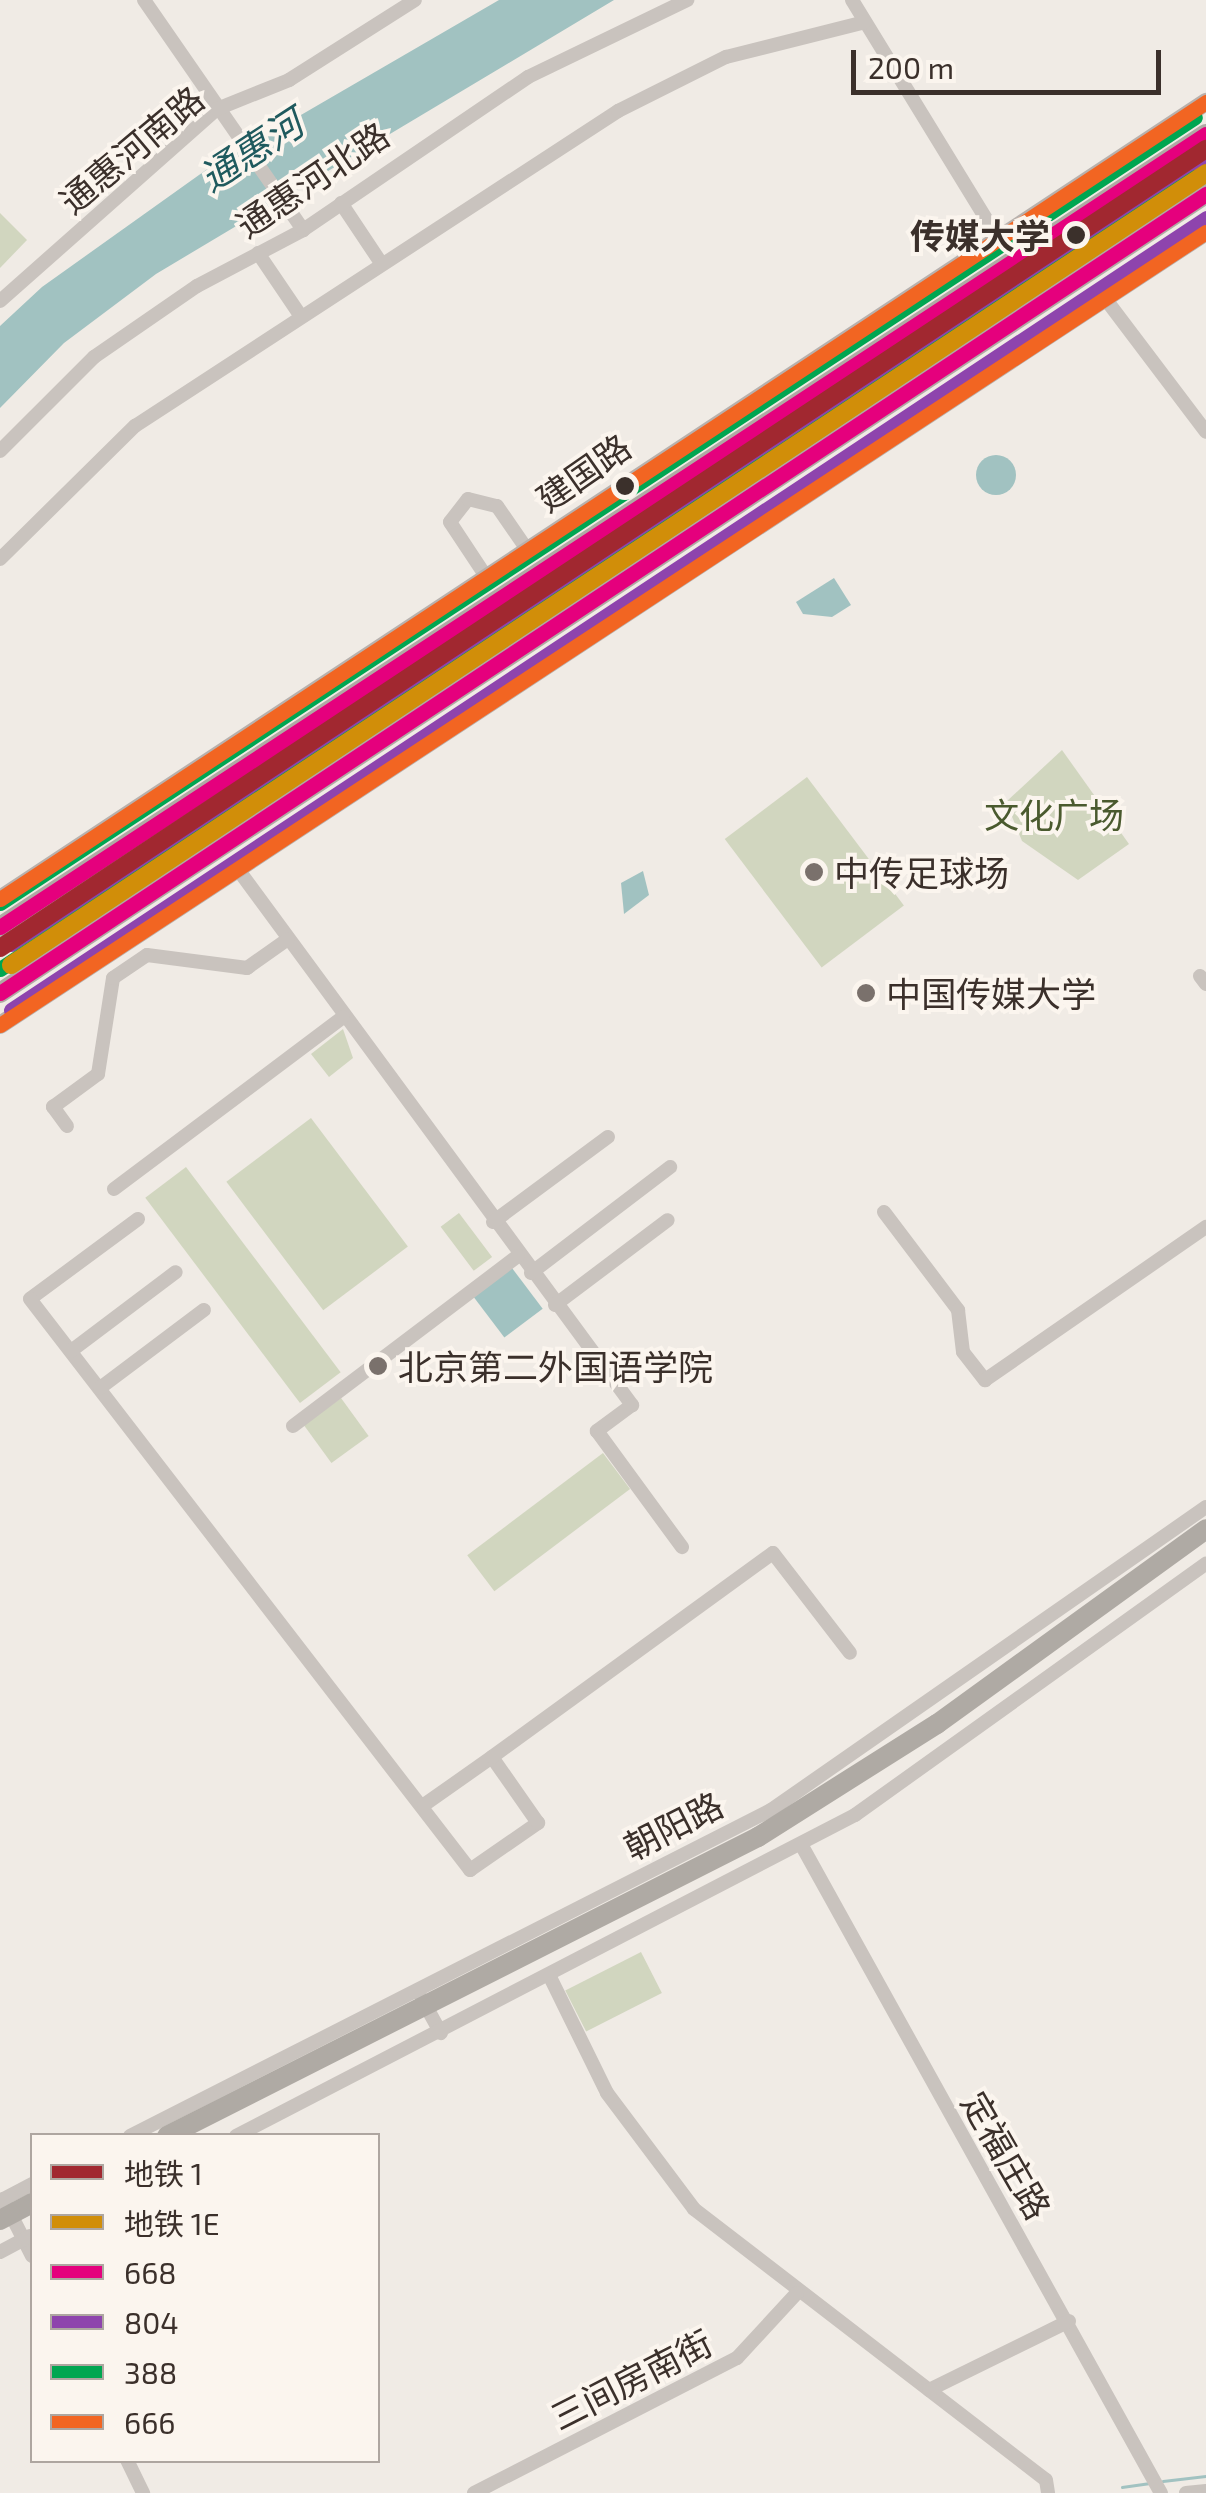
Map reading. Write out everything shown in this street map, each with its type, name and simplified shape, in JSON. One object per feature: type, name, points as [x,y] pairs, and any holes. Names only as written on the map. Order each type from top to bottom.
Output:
[{"type":"highway","points":[[0,926],[1206,134]]},
{"type":"highway","points":[[0,993],[1206,194]]},
{"type":"highway","name":"朝阳路","points":[[174,2133],[429,2012],[851,1782],[1206,1529]]},
{"type":"highway","name":"朝阳路","points":[[201,2133],[857,1791],[1206,1542]]},
{"type":"main road","name":"建国路","points":[[0,899],[528,551],[996,235],[1206,102]]},
{"type":"main road","points":[[0,1026],[1206,232]]},
{"type":"street","points":[[144,0],[303,230]]},
{"type":"street","name":"通惠河南路","points":[[0,301],[218,109],[289,80],[414,0]]},
{"type":"street","name":"通惠河北路","points":[[0,451],[94,357],[303,230],[528,76],[687,0]]},
{"type":"street","points":[[852,0],[996,235]]},
{"type":"street","points":[[0,560],[135,426],[380,260],[679,76],[865,22]]},
{"type":"street","points":[[341,203],[380,260]]},
{"type":"street","points":[[258,254],[298,312]]},
{"type":"street","points":[[1104,297],[1206,432]]},
{"type":"street","points":[[487,578],[450,522],[468,499],[497,506],[528,551]]},
{"type":"street","points":[[237,868],[518,1256],[632,1405],[597,1431],[682,1547]]},
{"type":"street","points":[[66,1126],[53,1107],[98,1074],[112,978],[147,955],[247,968],[288,939]]},
{"type":"street","points":[[114,1190],[344,1017]]},
{"type":"street","points":[[493,1222],[608,1137]]},
{"type":"street","points":[[531,1273],[670,1168]]},
{"type":"street","points":[[884,1212],[958,1310],[963,1352],[989,1380],[1206,1228]]},
{"type":"street","points":[[138,1219],[30,1300],[424,1805],[470,1870],[538,1823],[492,1758]]},
{"type":"street","points":[[555,1306],[668,1220]]},
{"type":"street","points":[[293,1426],[518,1256]]},
{"type":"street","points":[[71,1351],[176,1272]]},
{"type":"street","points":[[100,1388],[204,1310]]},
{"type":"street","name":"朝阳路","points":[[241,2133],[429,2012],[804,1791],[1206,1507]]},
{"type":"street","points":[[424,1805],[774,1554],[850,1653]]},
{"type":"street","name":"朝阳路","points":[[137,2133],[429,2012],[550,1977],[802,1846],[918,1775],[1206,1564]]},
{"type":"street","name":"定福庄路","points":[[802,1846],[1160,2491]]},
{"type":"street","points":[[550,1977],[648,2154],[694,2210],[796,2293],[1046,2480],[1048,2493]]},
{"type":"street","points":[[0,2252],[30,2188]]},
{"type":"street","points":[[13,2221],[30,2252]]},
{"type":"street","name":"三间房南街","points":[[474,2493],[737,2358],[796,2293]]},
{"type":"street","points":[[929,2390],[1069,2321]]},
{"type":"street","points":[[128,2463],[143,2493]]},
{"type":"street","points":[[1186,2493],[1206,2490]]},
{"type":"green space","points":[[0,213],[27,240],[0,268]]},
{"type":"green space","name":"文化广场","points":[[1062,750],[1129,844],[1078,880],[1022,841],[1006,802]]},
{"type":"green space","name":"中传足球场","points":[[807,777],[904,906],[822,968],[725,839]]},
{"type":"green space","points":[[343,1029],[353,1058],[329,1077],[311,1054]]},
{"type":"green space","points":[[311,1118],[408,1247],[323,1310],[226,1182]]},
{"type":"green space","points":[[186,1167],[341,1372],[300,1403],[145,1198]]},
{"type":"green space","points":[[459,1213],[492,1257],[474,1271],[441,1227]]},
{"type":"green space","points":[[341,1398],[369,1436],[331,1463],[304,1425]]},
{"type":"green space","points":[[603,1453],[630,1489],[494,1591],[467,1555]]},
{"type":"green space","points":[[641,1952],[662,1993],[586,2032],[565,1991]]},
{"type":"water","name":"通惠河","points":[[499,0],[614,0],[156,274],[64,343],[0,408],[0,326],[42,287],[206,170]]},
{"type":"water","points":[[996,455],[1010,461],[1016,475],[1010,489],[996,495],[982,489],[976,475],[982,461]]},
{"type":"water","points":[[834,578],[851,605],[832,617],[803,614],[796,602]]},
{"type":"water","points":[[643,871],[649,895],[624,914],[621,883]]},
{"type":"water","points":[[512,1268],[543,1309],[504,1338],[474,1297]]},
{"type":"waterway","points":[[1163,2481],[1206,2476]]},
{"type":"waterway","points":[[1122,2487],[1150,2483]]},
{"type":"metro line","name":"1","points":[[0,948],[1206,149]]},
{"type":"metro line","name":"1E","points":[[11,965],[1206,173]]},
{"type":"transit line","name":"666","points":[[0,899],[1206,102]]},
{"type":"transit line","name":"388","points":[[0,903],[1195,117]]},
{"type":"transit line","name":"668","points":[[0,927],[1206,134]]},
{"type":"transit line","name":"804","points":[[11,944],[1206,158]]},
{"type":"transit line","name":"388","points":[[0,969],[1195,177]]},
{"type":"transit line","name":"668","points":[[0,993],[1206,194]]},
{"type":"transit line","name":"804","points":[[11,1010],[1206,218]]},
{"type":"transit line","name":"666","points":[[0,1025],[1206,232]]},
{"type":"place","name":"传媒大学","points":[[1076,235]]},
{"type":"place","name":"中传足球场","points":[[814,872]]},
{"type":"place","name":"中国传媒大学","points":[[866,993]]},
{"type":"place","name":"北京第二外国语学院","points":[[378,1366]]}]
